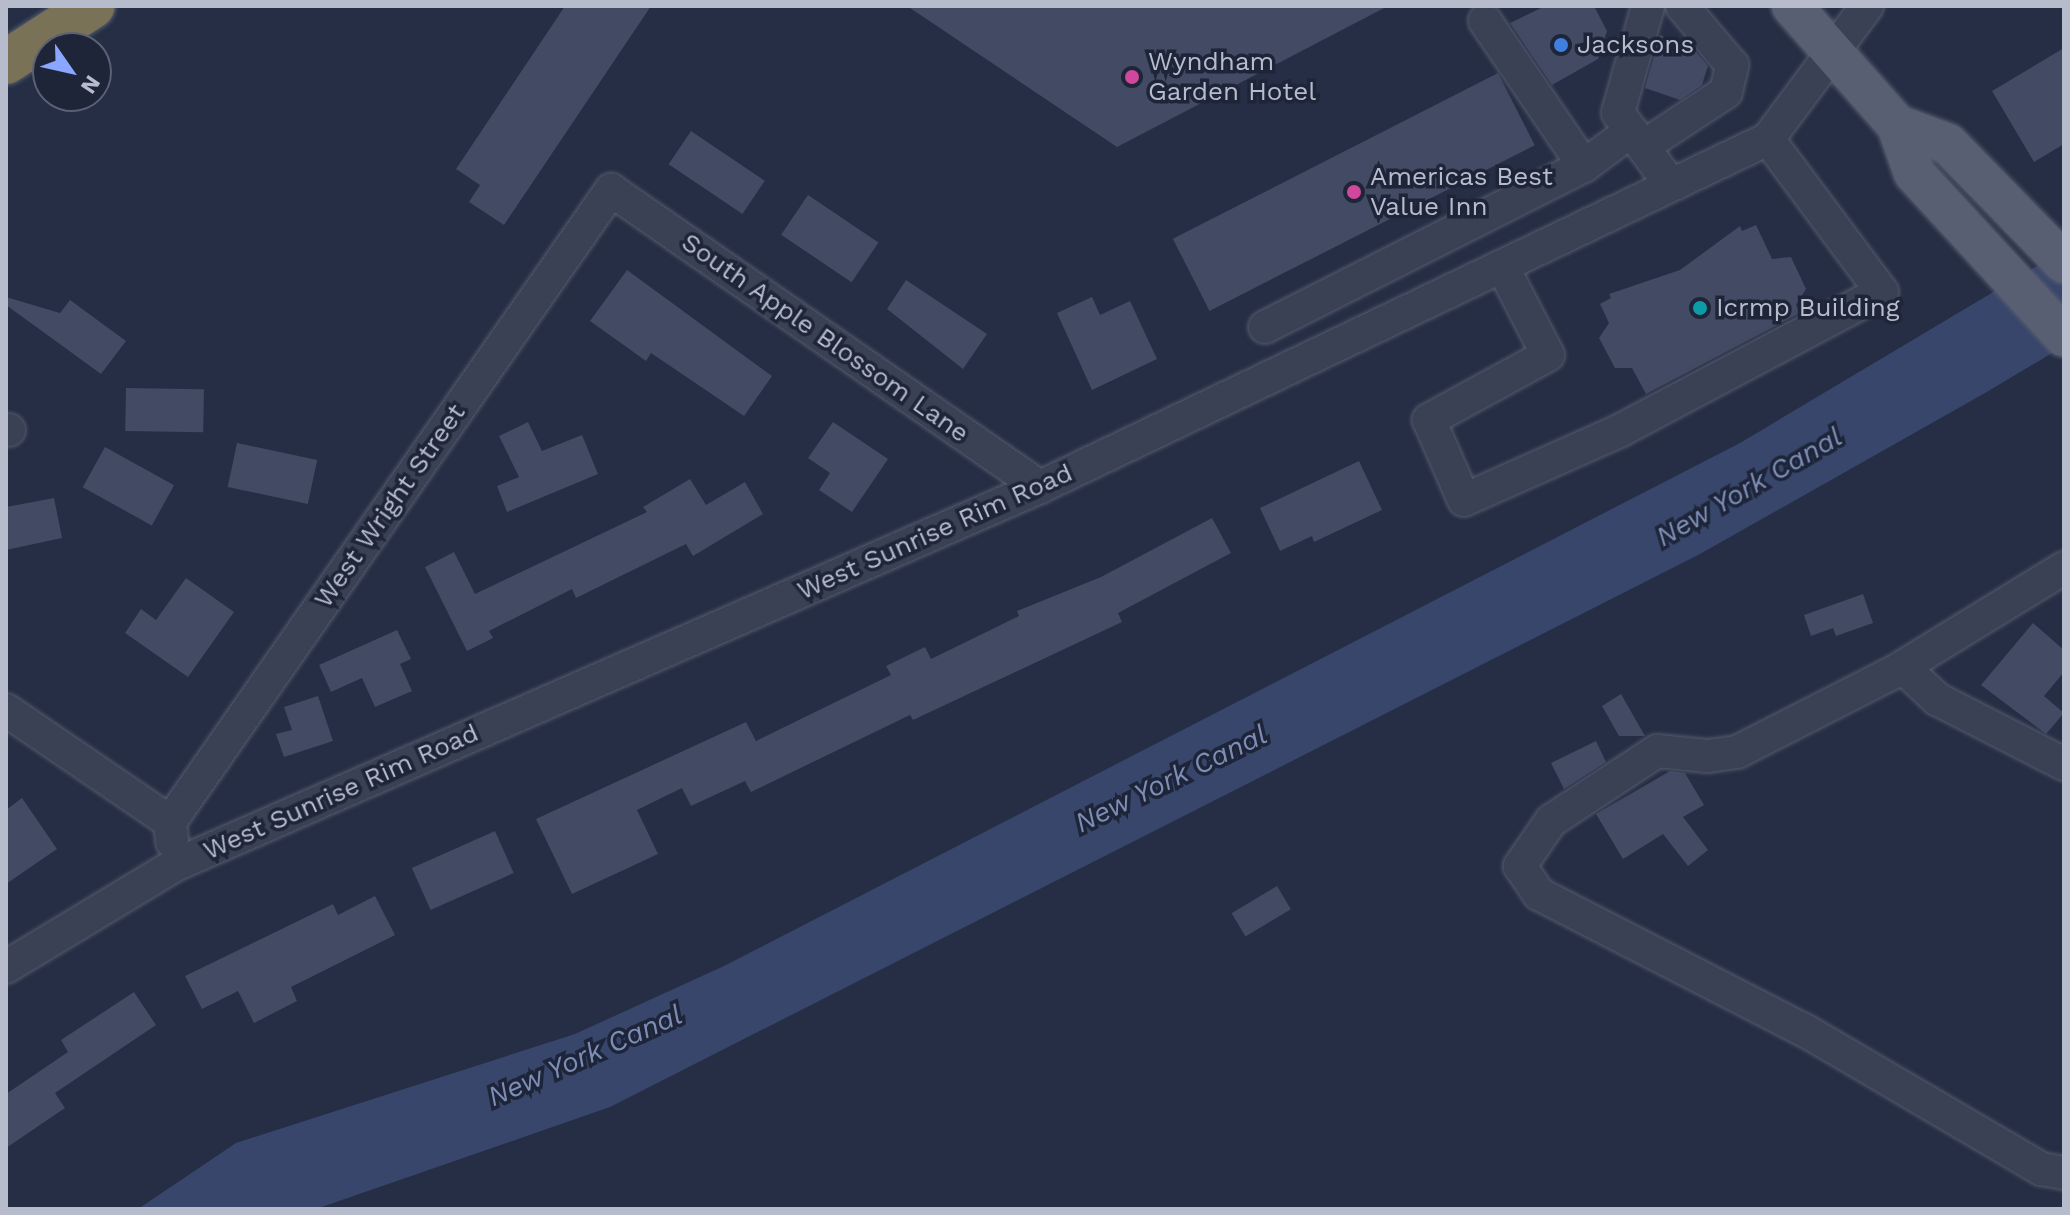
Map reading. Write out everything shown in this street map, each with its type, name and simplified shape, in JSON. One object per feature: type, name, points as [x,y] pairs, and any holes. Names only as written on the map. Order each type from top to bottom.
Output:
[{"type":"highway","points":[[6,62],[93,6]]},
{"type":"main road","points":[[1792,6],[1897,125],[1914,173],[2064,336]]},
{"type":"main road","points":[[1897,125],[1948,144],[2056,255]]},
{"type":"street","points":[[1648,6],[1618,113],[1671,185]]},
{"type":"street","points":[[1265,327],[1726,92],[1732,65],[1682,6]]},
{"type":"street","name":"West Sunrise Rim Road","points":[[6,967],[175,865],[1040,487],[1768,139],[1834,56],[1867,6]]},
{"type":"street","points":[[1485,21],[1584,166]]},
{"type":"street","points":[[1502,266],[1548,355],[1429,420],[1464,500],[1621,430],[1882,292],[1768,139]]},
{"type":"street","name":"South Apple Blossom Lane","points":[[611,190],[1040,487]]},
{"type":"street","name":"West Wright Street","points":[[170,822],[611,190]]},
{"type":"street","points":[[1388,265],[1412,309]]},
{"type":"street","points":[[2064,568],[1903,667],[1737,752],[1707,756],[1657,751],[1551,821],[1520,866],[1539,894],[1806,1031],[2041,1169],[2064,1173]]},
{"type":"street","points":[[1903,667],[1937,699],[2064,764]]},
{"type":"street","points":[[6,710],[170,822],[175,865]]},
{"type":"water","name":"New York Canal","points":[[2064,250],[2064,346],[1985,393],[1700,554],[610,1107],[316,1209],[138,1209],[236,1143],[575,1034],[724,966],[1740,443]]},
{"type":"building","points":[[565,6],[651,6],[504,225],[469,202],[480,185],[456,169]]},
{"type":"building","name":"Wyndham Garden Hotel","points":[[907,6],[1388,6],[1117,147]]},
{"type":"building","name":"Jacksons","points":[[1545,6],[1594,6],[1607,31],[1598,59],[1552,85],[1510,23]]},
{"type":"building","points":[[1660,35],[1690,45],[1708,66],[1702,85],[1680,100],[1645,88]]},
{"type":"building","points":[[2064,48],[2064,144],[2034,162],[1992,91]]},
{"type":"building","name":"Americas Best Value Inn","points":[[1498,73],[1535,145],[1210,311],[1173,239]]},
{"type":"building","points":[[691,131],[765,181],[742,214],[669,164]]},
{"type":"building","points":[[808,195],[878,243],[852,282],[781,235]]},
{"type":"building","name":"Icrmp Building","points":[[1756,225],[1772,259],[1791,257],[1806,289],[1796,305],[1800,313],[1646,394],[1632,368],[1615,368],[1599,338],[1609,323],[1600,304],[1611,298],[1609,294],[1680,270],[1740,226],[1742,231]]},
{"type":"building","points":[[627,270],[772,376],[744,416],[651,353],[646,361],[590,321]]},
{"type":"building","points":[[906,280],[987,334],[963,369],[887,309]]},
{"type":"building","points":[[6,297],[60,313],[70,300],[126,341],[101,374],[6,305]]},
{"type":"building","points":[[1092,297],[1100,315],[1130,301],[1157,359],[1092,390],[1057,313]]},
{"type":"building","points":[[126,388],[204,389],[203,432],[125,431]]},
{"type":"building","points":[[528,422],[542,451],[582,435],[598,474],[507,512],[497,486],[519,477],[499,436]]},
{"type":"building","points":[[833,422],[888,459],[852,512],[819,490],[830,473],[808,458]]},
{"type":"building","points":[[237,443],[317,460],[308,504],[228,487]]},
{"type":"building","points":[[105,447],[174,485],[152,526],[83,487]]},
{"type":"building","points":[[1359,461],[1382,510],[1314,542],[1312,536],[1280,551],[1260,508]]},
{"type":"building","points":[[690,479],[706,505],[745,482],[763,514],[693,556],[686,544],[576,598],[572,589],[489,631],[493,638],[467,651],[425,567],[454,552],[475,594],[647,512],[643,507]]},
{"type":"building","points":[[54,498],[62,538],[6,550],[6,507]]},
{"type":"building","points":[[1212,518],[1231,553],[1118,613],[1122,622],[913,720],[910,715],[751,792],[745,781],[691,806],[682,788],[637,810],[658,854],[572,894],[536,819],[746,722],[756,741],[891,675],[886,666],[925,647],[931,659],[1019,616],[1017,611],[1101,577]]},
{"type":"building","points":[[186,578],[234,612],[188,677],[125,633],[141,609],[156,620]]},
{"type":"building","points":[[1863,594],[1873,623],[1836,636],[1833,628],[1811,636],[1804,615]]},
{"type":"building","points":[[2033,623],[2064,650],[2064,672],[2044,696],[2064,713],[2046,734],[1981,685]]},
{"type":"building","points":[[397,630],[411,659],[400,664],[412,691],[375,707],[362,678],[331,692],[319,665]]},
{"type":"building","points":[[1621,694],[1645,736],[1619,736],[1602,706]]},
{"type":"building","points":[[318,696],[333,741],[284,757],[276,734],[292,730],[284,707]]},
{"type":"building","points":[[1596,741],[1606,762],[1564,789],[1551,763]]},
{"type":"building","points":[[1670,771],[1685,773],[1704,805],[1683,817],[1708,850],[1688,866],[1663,834],[1623,859],[1596,814]]},
{"type":"building","points":[[22,798],[57,849],[6,884],[6,810]]},
{"type":"building","points":[[495,831],[514,873],[431,910],[412,868]]},
{"type":"building","points":[[1277,886],[1291,909],[1245,936],[1232,913]]},
{"type":"building","points":[[375,896],[395,935],[291,987],[297,1001],[254,1023],[238,991],[202,1009],[185,976],[333,904],[338,915]]},
{"type":"building","points":[[134,992],[156,1025],[55,1093],[65,1108],[6,1148],[6,1094],[68,1052],[61,1040]]},
{"type":"place","name":"Jacksons","points":[[1561,45]]},
{"type":"place","name":"Wyndham Garden Hotel","points":[[1132,77]]},
{"type":"place","name":"Americas Best Value Inn","points":[[1354,192]]},
{"type":"place","name":"Icrmp Building","points":[[1700,308]]}]
